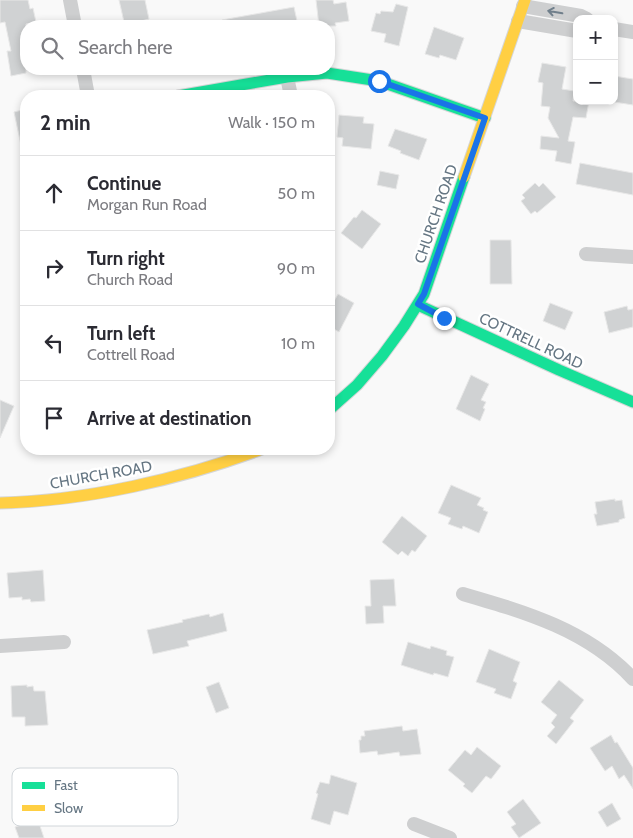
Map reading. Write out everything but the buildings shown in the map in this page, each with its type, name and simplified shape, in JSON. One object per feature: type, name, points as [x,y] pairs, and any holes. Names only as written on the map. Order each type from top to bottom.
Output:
[{"type":"main road","name":"CHURCH ROAD","points":[[335,405],[350,393],[374,367],[403,329],[424,294],[524,3]]},
{"type":"main road","points":[[335,74],[379,81],[485,118]]},
{"type":"main road","points":[[212,90],[307,75]]},
{"type":"main road","name":"COTTRELL ROAD","points":[[418,304],[444,318],[633,402]]},
{"type":"main road","name":"CHURCH ROAD","points":[[0,503],[106,491],[161,480],[221,464],[246,455]]},
{"type":"street","points":[[70,0],[74,20]]},
{"type":"street","points":[[524,3],[573,15]]},
{"type":"street","points":[[518,21],[573,30]]},
{"type":"street","points":[[618,30],[633,32]]},
{"type":"street","points":[[84,75],[87,90]]},
{"type":"street","points":[[287,77],[289,90]]},
{"type":"street","points":[[586,254],[633,257]]},
{"type":"street","points":[[463,594],[547,621],[586,641],[602,652],[633,679]]},
{"type":"street","points":[[0,646],[64,642]]},
{"type":"street","points":[[414,824],[450,838]]},
{"type":"traffic: fast","points":[[335,74],[379,81],[485,118]]},
{"type":"traffic: fast","points":[[212,90],[307,75]]},
{"type":"traffic: fast","points":[[335,405],[357,385],[382,356],[424,294],[464,177]]},
{"type":"traffic: fast","points":[[418,305],[633,402]]},
{"type":"traffic: slow","points":[[464,177],[525,0]]},
{"type":"traffic: slow","points":[[0,503],[66,498],[99,493],[166,479],[245,455]]},
{"type":"route","points":[[379,81],[485,118],[424,294],[418,304],[444,318]]}]
